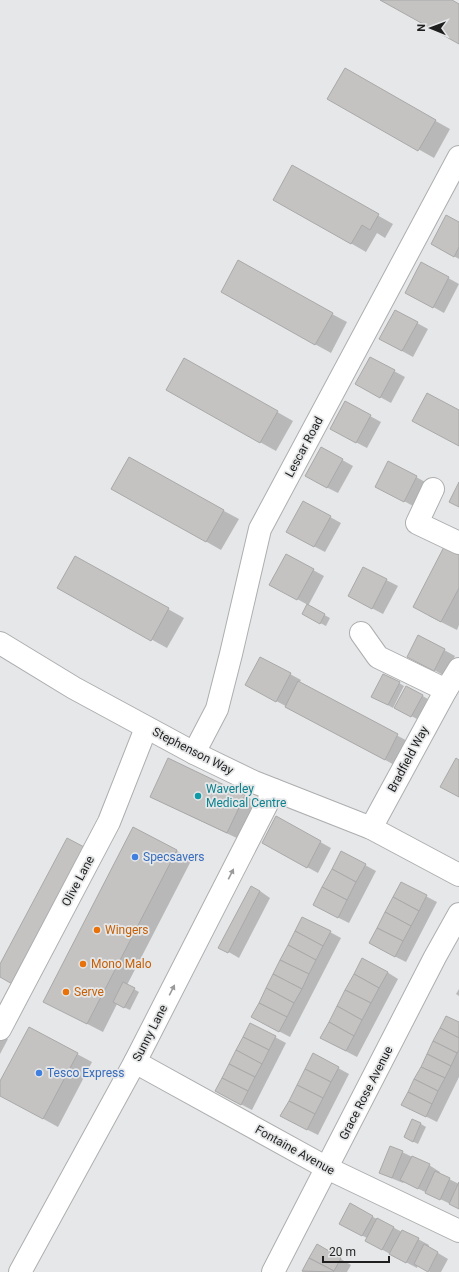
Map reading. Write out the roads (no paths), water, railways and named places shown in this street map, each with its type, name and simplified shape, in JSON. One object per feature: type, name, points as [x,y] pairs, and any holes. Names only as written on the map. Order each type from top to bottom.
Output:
[{"type":"street","name":"Lescar Road","points":[[194,753],[217,709],[232,654],[260,529],[459,158]]},
{"type":"street","points":[[433,489],[417,523],[459,543]]},
{"type":"street","points":[[361,633],[378,657],[446,690]]},
{"type":"street","name":"Stephenson Way","points":[[0,643],[74,688],[194,753],[254,782],[371,828],[459,875]]},
{"type":"street","name":"Bradfield Way","points":[[371,828],[446,690],[459,669]]},
{"type":"street","name":"Olive Lane","points":[[0,1029],[109,822],[146,728]]},
{"type":"street","name":"Sunny Lane","points":[[20,1272],[135,1062],[274,790]]},
{"type":"street","name":"Grace Rose Avenue","points":[[273,1272],[435,957],[459,914]]},
{"type":"street","name":"Fontaine Avenue","points":[[135,1062],[327,1168],[459,1232]]},
{"type":"place","name":"Waverley Medical Centre","points":[[198,796]]},
{"type":"place","name":"Specsavers","points":[[135,857]]},
{"type":"place","name":"Wingers","points":[[97,930]]},
{"type":"place","name":"Mono Malo","points":[[83,964]]},
{"type":"place","name":"Serve","points":[[66,992]]},
{"type":"place","name":"Tesco Express","points":[[39,1073]]}]
